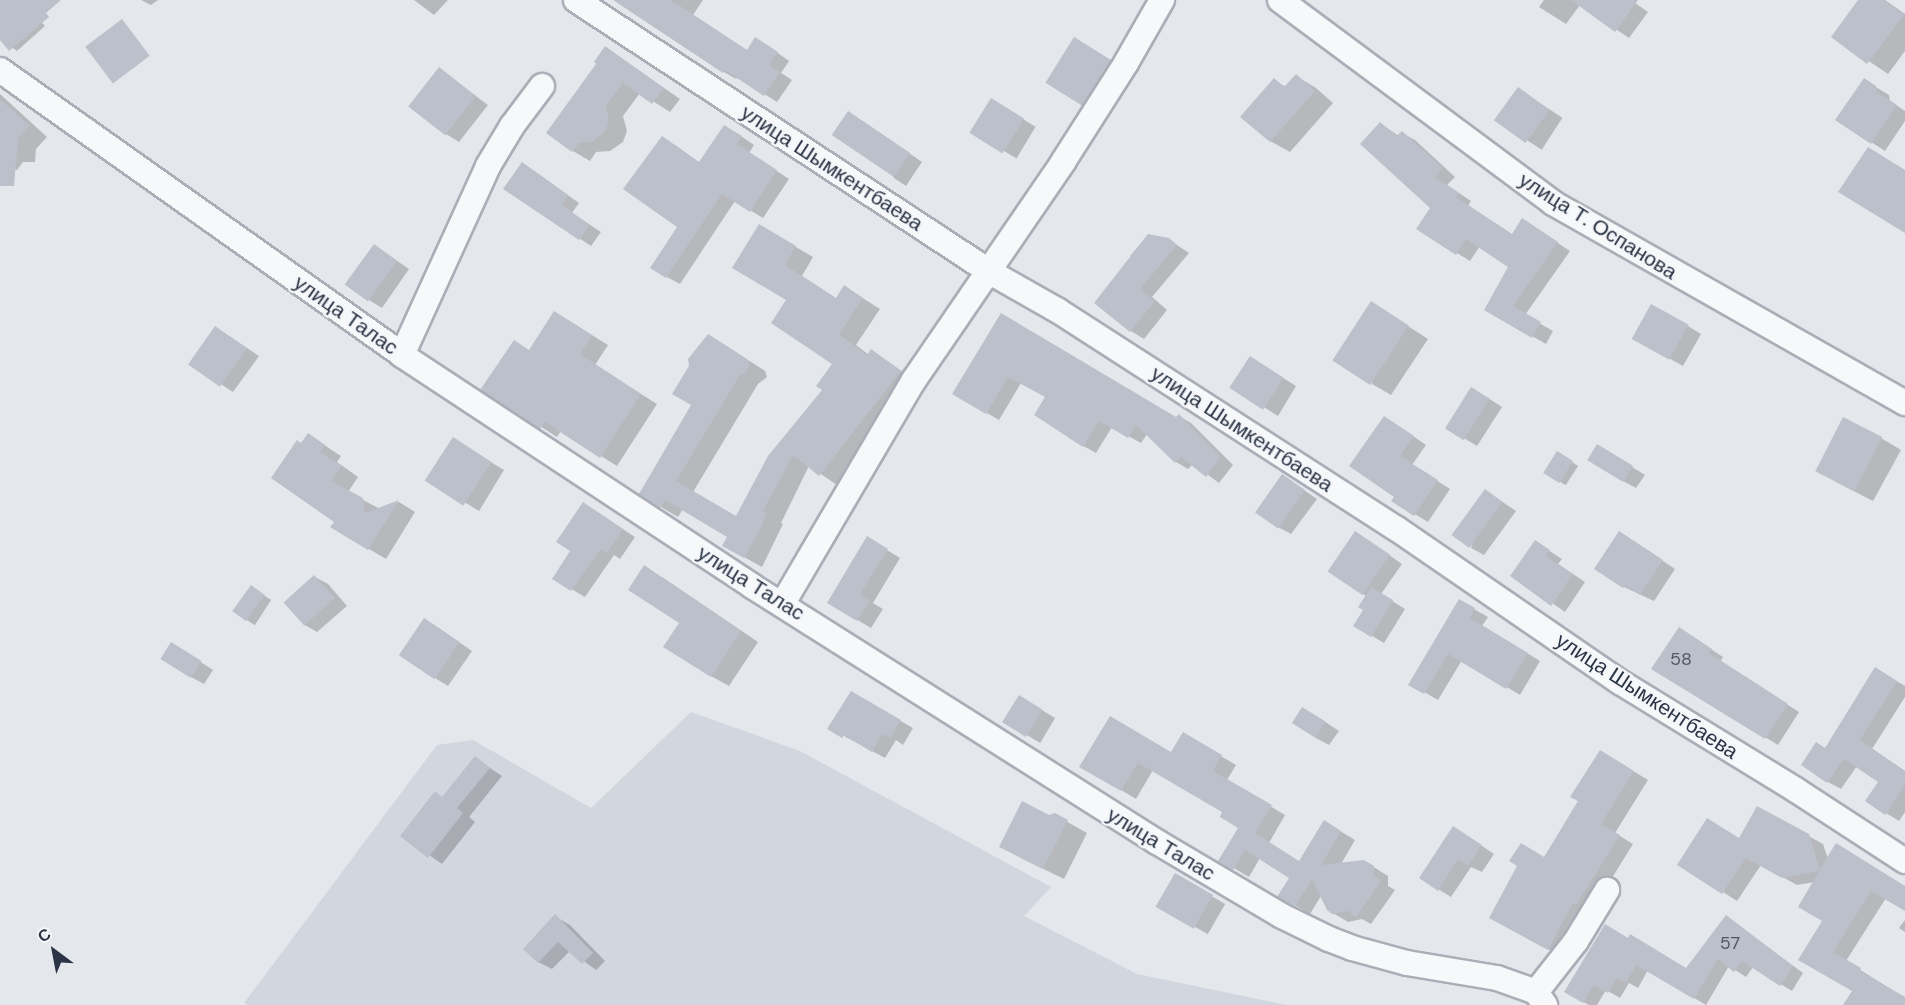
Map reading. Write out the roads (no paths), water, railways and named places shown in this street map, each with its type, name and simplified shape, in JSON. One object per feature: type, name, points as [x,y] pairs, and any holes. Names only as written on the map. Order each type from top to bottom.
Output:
[{"type":"street","name":"улица Шымкентбаева","points":[[576,0],[990,272],[1057,310],[1397,529],[1620,682],[1796,790],[1905,861]]},
{"type":"street","points":[[783,603],[914,380],[990,272],[1096,111],[1162,0]]},
{"type":"street","name":"улица Т. Оспанова","points":[[1280,0],[1553,204],[1905,403]]},
{"type":"street","name":"улица Талас","points":[[0,70],[402,355],[752,586],[783,603],[1157,842],[1282,916],[1352,948],[1407,963],[1497,978],[1541,999]]},
{"type":"street","points":[[402,355],[451,252],[488,166],[512,126],[542,86]]},
{"type":"street","points":[[1541,999],[1607,890]]}]
